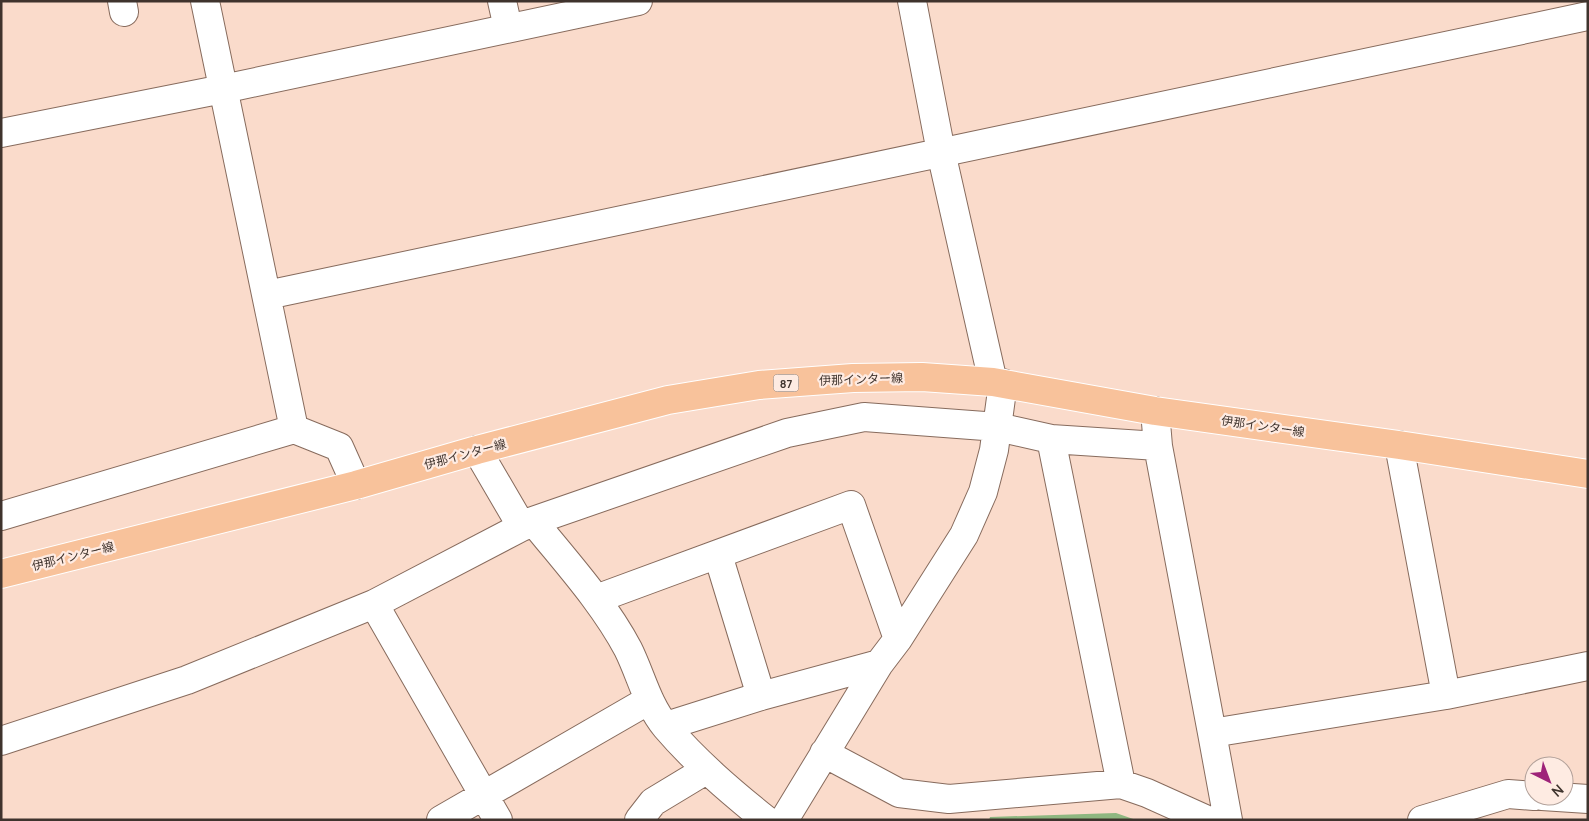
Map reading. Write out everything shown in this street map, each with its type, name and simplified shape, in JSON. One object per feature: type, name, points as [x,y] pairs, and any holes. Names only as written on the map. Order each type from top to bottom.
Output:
[{"type":"main road","name":"伊那インター線","points":[[1,574],[356,484],[668,400],[759,385],[853,378],[922,376],[998,383],[1155,411],[1588,474]]},
{"type":"street","points":[[205,1],[294,429]]},
{"type":"street","points":[[502,1],[508,28]]},
{"type":"street","points":[[1,134],[638,1]]},
{"type":"street","points":[[784,820],[879,664],[898,639],[964,535],[983,492],[998,426],[998,383],[941,152],[912,1]]},
{"type":"street","points":[[267,295],[1588,16]]},
{"type":"street","points":[[1155,411],[1158,446],[1228,820]]},
{"type":"street","points":[[1,741],[187,680],[374,604],[528,524],[787,433],[864,416],[998,426],[1051,438],[1158,446]]},
{"type":"street","points":[[2,515],[294,429],[339,447],[356,484]]},
{"type":"street","points":[[1051,438],[1121,784]]},
{"type":"street","points":[[1399,445],[1446,695]]},
{"type":"street","points":[[477,450],[528,524],[596,599],[628,649],[649,700],[666,726],[706,770],[766,820]]},
{"type":"street","points":[[596,599],[851,505],[898,639]]},
{"type":"street","points":[[718,554],[761,696]]},
{"type":"street","points":[[374,604],[498,820]]},
{"type":"street","points":[[666,726],[761,696],[879,664]]},
{"type":"street","points":[[1212,733],[1446,695],[1588,666]]},
{"type":"street","points":[[441,820],[649,700]]},
{"type":"street","points":[[824,753],[899,794],[949,799],[1121,784],[1147,793],[1207,820]]},
{"type":"street","points":[[639,820],[653,802],[706,770]]},
{"type":"street","points":[[1422,820],[1508,794],[1524,795]]},
{"type":"street","points":[[1574,798],[1588,799]]},
{"type":"green space","points":[[1116,813],[1136,820],[989,820],[990,817]]}]
